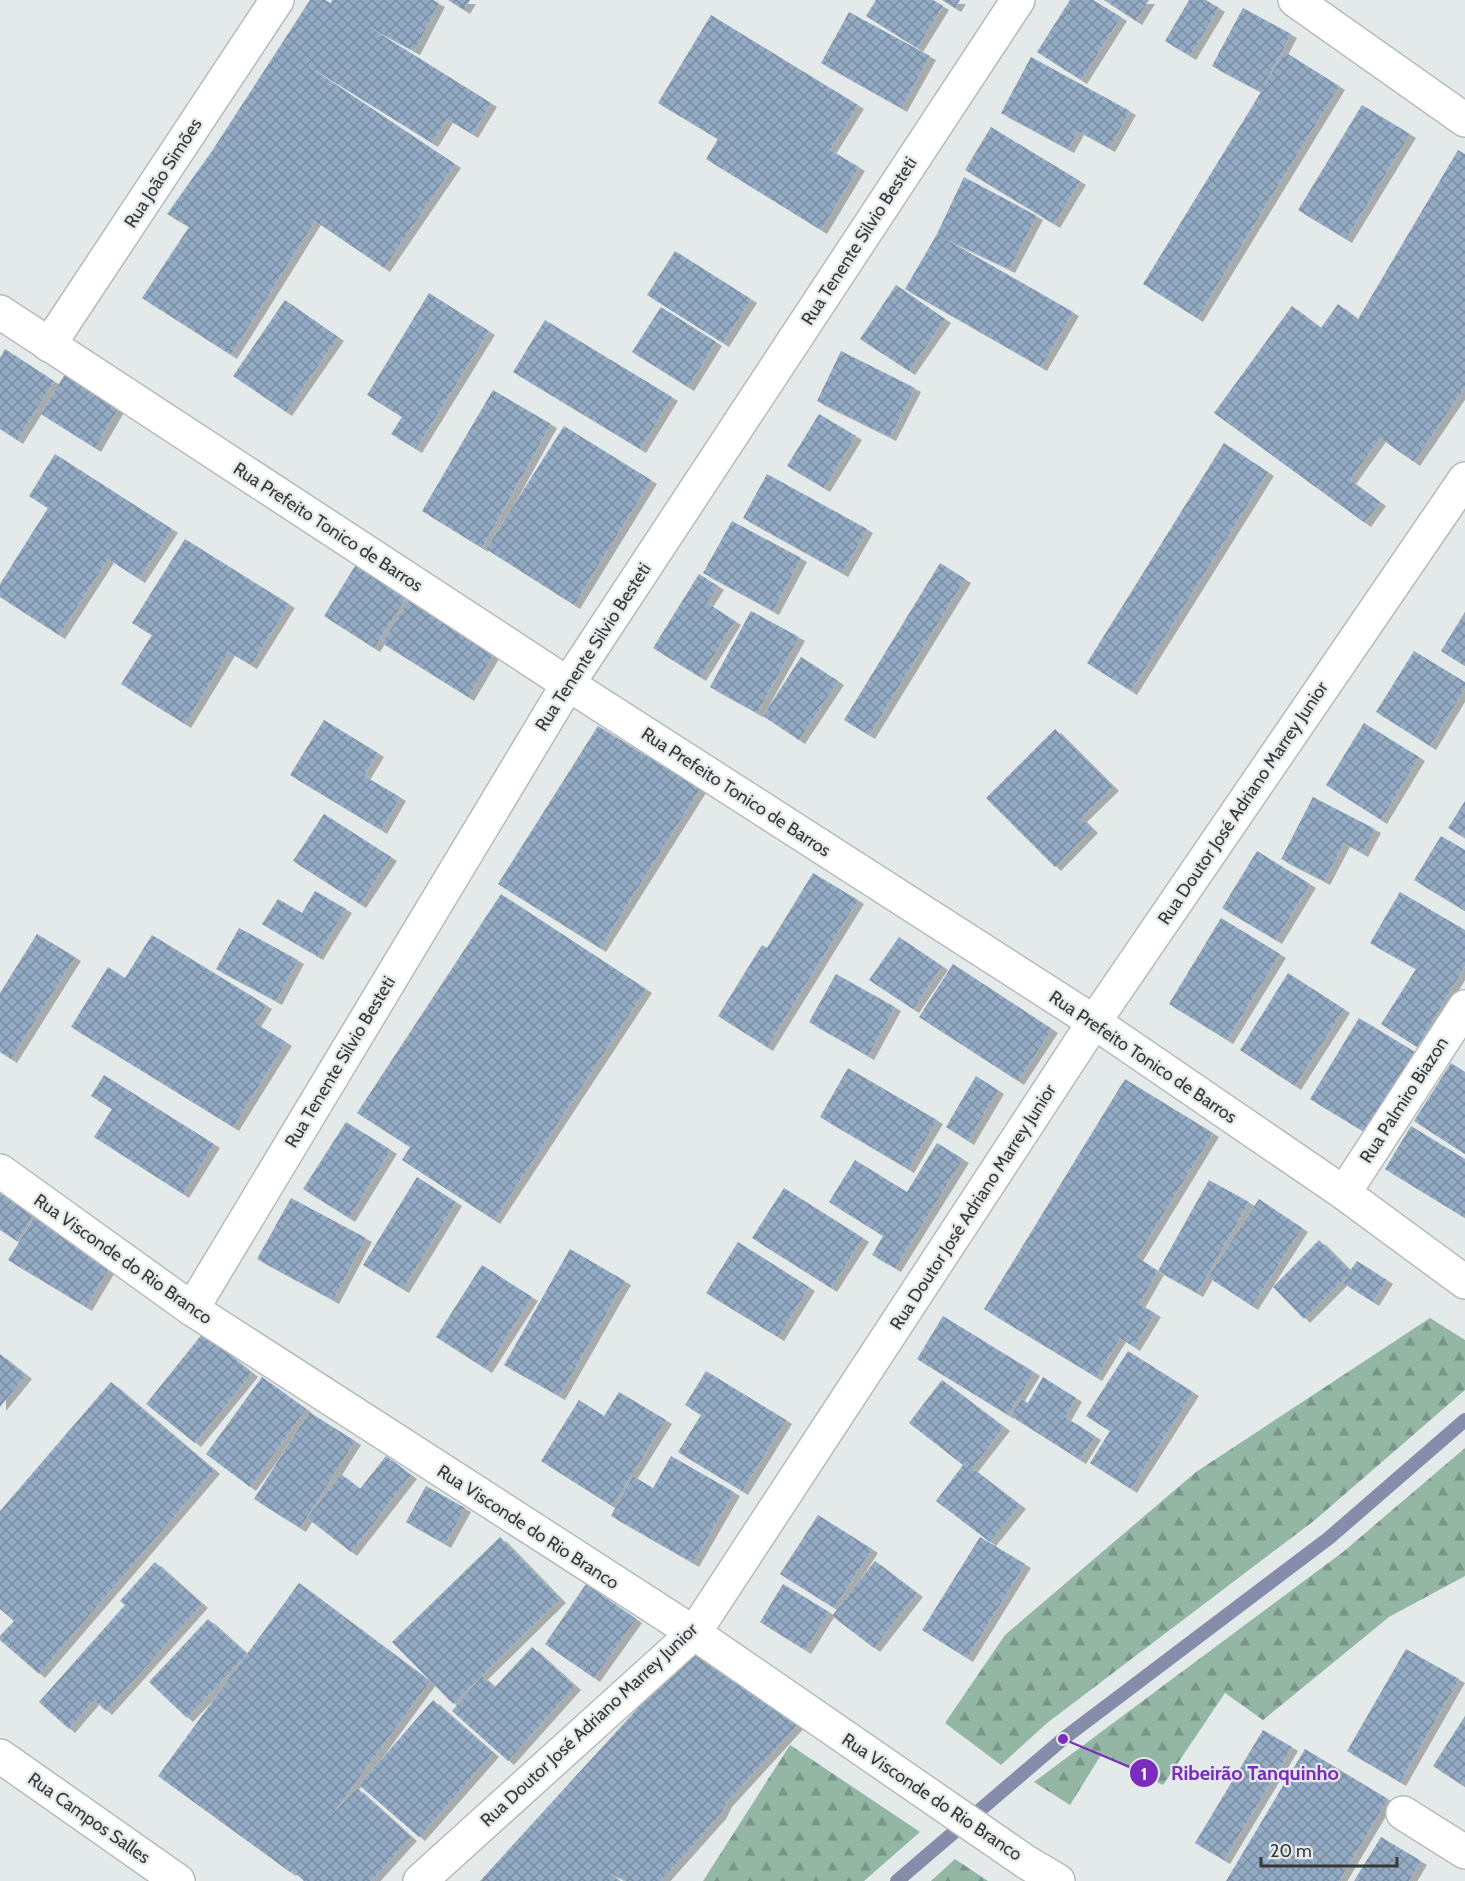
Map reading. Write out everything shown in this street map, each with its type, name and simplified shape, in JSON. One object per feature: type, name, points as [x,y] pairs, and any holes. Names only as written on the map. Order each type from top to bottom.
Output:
[{"type":"street","name":"Rua João Simões","points":[[49,345],[277,0]]},
{"type":"street","name":"Rua Tenente Silvio Besteti","points":[[192,1309],[568,684],[1018,0]]},
{"type":"street","points":[[1295,0],[1465,120]]},
{"type":"street","name":"Rua Prefeito Tonico de Barros","points":[[0,312],[568,684],[1094,1022],[1344,1193],[1465,1282]]},
{"type":"street","name":"Rua Doutor José Adriano Marrey Junior","points":[[420,1881],[693,1633],[1094,1022],[1465,479]]},
{"type":"street","name":"Rua Palmiro Biazon","points":[[1344,1193],[1465,1007]]},
{"type":"street","name":"Rua Visconde do Rio Branco","points":[[0,1171],[192,1309],[693,1633],[1026,1862],[1058,1881]]},
{"type":"street","name":"Rua Campos Salles","points":[[0,1756],[178,1881]]},
{"type":"street","points":[[1403,1813],[1465,1852]]},
{"type":"green space","points":[[1430,1318],[1465,1340],[1465,1390],[1315,1520],[1047,1723],[1001,1765],[945,1723],[1005,1635],[1196,1472]]},
{"type":"green space","points":[[1465,1448],[1465,1576],[1389,1617],[1263,1720],[1225,1693],[1163,1785],[1101,1755],[1070,1805],[1034,1782],[1343,1552]]},
{"type":"green space","points":[[790,1745],[920,1832],[864,1881],[703,1881]]},
{"type":"green space","points":[[955,1859],[988,1881],[931,1881]]},
{"type":"building","points":[[310,0],[325,0],[331,3],[332,0],[433,0],[439,3],[414,51],[369,27],[491,103],[472,134],[447,119],[432,143],[302,62],[455,164],[384,268],[315,221],[231,355],[142,298],[189,227],[167,214],[212,151]]},
{"type":"building","points":[[448,0],[470,0],[464,10]]},
{"type":"building","points":[[876,0],[933,0],[943,6],[917,48],[866,16]]},
{"type":"building","points":[[942,0],[960,0],[955,8]]},
{"type":"building","points":[[1070,0],[1093,0],[1121,17],[1081,80],[1037,52]]},
{"type":"building","points":[[1104,0],[1149,0],[1136,21]]},
{"type":"building","points":[[1189,0],[1206,0],[1219,8],[1190,56],[1165,41]]},
{"type":"building","points":[[1243,8],[1291,34],[1263,87],[1285,52],[1339,86],[1197,318],[1143,284],[1261,92],[1212,66]]},
{"type":"building","points":[[849,12],[930,56],[901,108],[821,63]]},
{"type":"building","points":[[711,15],[858,105],[830,150],[859,167],[821,230],[706,159],[718,139],[658,103]]},
{"type":"building","points":[[1031,57],[1130,111],[1109,148],[1078,131],[1068,149],[1001,113]]},
{"type":"building","points":[[1362,105],[1410,134],[1346,239],[1298,210]]},
{"type":"building","points":[[991,127],[1080,181],[1054,224],[965,170]]},
{"type":"building","points":[[1458,150],[1465,154],[1465,387],[1414,462],[1380,438],[1350,480],[1380,502],[1365,523],[1214,413],[1292,306],[1321,328],[1338,304],[1358,319]]},
{"type":"building","points":[[964,177],[1037,216],[1009,269],[942,237],[1073,312],[1041,367],[905,289],[937,234]]},
{"type":"building","points":[[675,251],[751,299],[723,343],[647,295]]},
{"type":"building","points":[[896,285],[945,319],[909,371],[860,339]]},
{"type":"building","points":[[429,293],[489,331],[416,449],[391,434],[402,417],[367,395]]},
{"type":"building","points":[[285,300],[338,337],[286,412],[233,376]]},
{"type":"building","points":[[661,307],[716,342],[688,387],[632,352]]},
{"type":"building","points":[[545,320],[672,397],[640,449],[513,372]]},
{"type":"building","points":[[5,349],[54,381],[17,440],[0,429],[0,358]]},
{"type":"building","points":[[841,351],[915,388],[890,437],[817,401]]},
{"type":"building","points":[[65,374],[119,407],[95,448],[41,414]]},
{"type":"building","points":[[493,390],[551,424],[482,548],[422,511]]},
{"type":"building","points":[[819,414],[856,436],[824,488],[787,466]]},
{"type":"building","points":[[564,426],[651,480],[574,605],[486,549]]},
{"type":"building","points":[[1224,443],[1268,472],[1131,691],[1087,663]]},
{"type":"building","points":[[55,454],[172,529],[139,579],[108,559],[59,635],[0,597],[0,584],[48,508],[29,496]]},
{"type":"building","points":[[767,474],[867,529],[842,573],[743,518]]},
{"type":"building","points":[[732,521],[801,558],[773,611],[703,573]]},
{"type":"building","points":[[185,539],[289,604],[251,665],[229,652],[185,724],[121,684],[152,635],[132,623]]},
{"type":"building","points":[[360,558],[411,590],[374,648],[324,616]]},
{"type":"building","points":[[940,563],[965,579],[869,735],[844,720]]},
{"type":"building","points":[[699,574],[718,586],[707,603],[735,621],[700,677],[653,648]]},
{"type":"building","points":[[410,598],[496,650],[468,697],[382,643]]},
{"type":"building","points":[[751,611],[799,637],[757,713],[710,687]]},
{"type":"building","points":[[1465,612],[1465,666],[1441,651]]},
{"type":"building","points":[[1414,651],[1465,682],[1465,688],[1430,746],[1376,712]]},
{"type":"building","points":[[801,657],[838,681],[799,740],[763,716]]},
{"type":"building","points":[[324,720],[378,753],[364,776],[400,797],[381,830],[290,775]]},
{"type":"building","points":[[1364,723],[1419,757],[1381,820],[1326,785]]},
{"type":"building","points":[[598,726],[700,789],[600,948],[498,884]]},
{"type":"building","points":[[1055,729],[1113,787],[1081,818],[1092,829],[1055,867],[986,798]]},
{"type":"building","points":[[1313,797],[1375,829],[1362,853],[1344,843],[1324,881],[1281,859]]},
{"type":"building","points":[[1465,801],[1465,838],[1448,828]]},
{"type":"building","points":[[324,814],[391,857],[360,904],[293,861]]},
{"type":"building","points":[[1441,836],[1465,850],[1465,911],[1414,880]]},
{"type":"building","points":[[1257,851],[1310,884],[1276,940],[1222,908]]},
{"type":"building","points":[[813,873],[858,900],[767,1047],[718,1016],[762,945],[767,948]]},
{"type":"building","points":[[315,891],[346,909],[317,956],[262,924],[278,899],[302,913]]},
{"type":"building","points":[[1400,892],[1465,930],[1465,966],[1417,1047],[1381,1024],[1416,969],[1370,943]]},
{"type":"building","points":[[501,894],[646,989],[494,1220],[402,1160],[410,1147],[357,1113]]},
{"type":"building","points":[[1221,918],[1280,954],[1227,1040],[1169,1004]]},
{"type":"building","points":[[239,928],[298,960],[276,1001],[216,969]]},
{"type":"building","points":[[37,934],[75,957],[11,1059],[0,1052],[0,993]]},
{"type":"building","points":[[152,935],[266,1005],[255,1023],[286,1042],[233,1127],[71,1027],[108,967],[125,978]]},
{"type":"building","points":[[899,937],[942,966],[913,1009],[869,980]]},
{"type":"building","points":[[953,964],[1052,1029],[1018,1081],[919,1017]]},
{"type":"building","points":[[1288,973],[1344,1009],[1295,1086],[1240,1050]]},
{"type":"building","points":[[836,974],[895,1007],[868,1056],[809,1022]]},
{"type":"building","points":[[1359,1018],[1415,1052],[1366,1133],[1310,1099]]},
{"type":"building","points":[[1451,1063],[1465,1072],[1465,1154],[1414,1121]]},
{"type":"building","points":[[848,1068],[937,1120],[908,1169],[820,1117]]},
{"type":"building","points":[[104,1075],[214,1144],[183,1194],[94,1137],[112,1109],[91,1096]]},
{"type":"building","points":[[976,1076],[998,1090],[968,1141],[946,1127]]},
{"type":"building","points":[[1125,1079],[1213,1133],[1137,1257],[1158,1271],[1139,1304],[1155,1313],[1134,1347],[1120,1338],[1096,1377],[984,1309]]},
{"type":"building","points":[[346,1122],[391,1150],[349,1218],[303,1189]]},
{"type":"building","points":[[1411,1126],[1465,1159],[1465,1218],[1385,1169]]},
{"type":"building","points":[[937,1143],[963,1159],[895,1268],[872,1255],[883,1236],[829,1202],[855,1160],[907,1192]]},
{"type":"building","points":[[0,1173],[42,1200],[17,1241],[0,1230]]},
{"type":"building","points":[[417,1177],[456,1202],[403,1289],[363,1265]]},
{"type":"building","points":[[1209,1180],[1249,1202],[1197,1293],[1158,1271]]},
{"type":"building","points":[[784,1188],[863,1238],[831,1288],[752,1238]]},
{"type":"building","points":[[291,1198],[366,1238],[333,1300],[257,1259]]},
{"type":"building","points":[[1259,1199],[1302,1228],[1252,1306],[1208,1277]]},
{"type":"building","points":[[44,1202],[114,1260],[86,1307],[8,1260]]},
{"type":"building","points":[[1319,1240],[1350,1271],[1357,1261],[1387,1280],[1373,1302],[1343,1283],[1349,1274],[1304,1319],[1273,1287]]},
{"type":"building","points":[[738,1242],[809,1287],[778,1337],[706,1293]]},
{"type":"building","points":[[570,1249],[625,1281],[559,1396],[504,1365]]},
{"type":"building","points":[[482,1265],[532,1297],[486,1369],[436,1337]]},
{"type":"building","points":[[943,1316],[1034,1372],[1008,1415],[917,1359]]},
{"type":"building","points":[[203,1333],[252,1373],[195,1443],[146,1404]]},
{"type":"building","points":[[1128,1351],[1193,1392],[1131,1489],[1090,1463],[1110,1431],[1086,1416]]},
{"type":"building","points":[[0,1354],[26,1375],[0,1407]]},
{"type":"building","points":[[706,1371],[786,1420],[742,1491],[678,1452],[701,1415],[685,1405]]},
{"type":"building","points":[[262,1377],[306,1409],[250,1487],[206,1454]]},
{"type":"building","points":[[1043,1377],[1076,1398],[1065,1417],[1095,1436],[1080,1460],[1011,1416],[1021,1399],[1028,1403]]},
{"type":"building","points":[[942,1380],[1004,1427],[972,1468],[1020,1505],[990,1542],[936,1501],[963,1465],[909,1423]]},
{"type":"building","points":[[111,1382],[214,1470],[39,1674],[0,1640],[0,1636],[14,1621],[0,1609],[0,1511]]},
{"type":"building","points":[[619,1392],[666,1420],[612,1506],[541,1461],[579,1400],[604,1416]]},
{"type":"building","points":[[309,1412],[355,1441],[300,1528],[254,1499]]},
{"type":"building","points":[[386,1456],[411,1475],[351,1552],[307,1518],[341,1474],[360,1489]]},
{"type":"building","points":[[671,1456],[734,1492],[693,1563],[611,1516],[633,1476],[653,1488]]},
{"type":"building","points":[[426,1486],[465,1508],[445,1544],[406,1522]]},
{"type":"building","points":[[818,1515],[872,1549],[834,1608],[780,1574]]},
{"type":"building","points":[[500,1537],[560,1599],[453,1704],[392,1642]]},
{"type":"building","points":[[980,1537],[1025,1564],[967,1658],[922,1630]]},
{"type":"building","points":[[875,1561],[917,1593],[874,1648],[832,1616]]},
{"type":"building","points":[[155,1562],[202,1604],[106,1711],[94,1700],[69,1729],[39,1702],[125,1605],[120,1601]]},
{"type":"building","points":[[299,1583],[430,1681],[334,1812],[357,1788],[411,1837],[371,1881],[304,1881],[292,1870],[290,1872],[158,1776]]},
{"type":"building","points":[[586,1584],[636,1619],[594,1678],[545,1644]]},
{"type":"building","points":[[783,1584],[829,1612],[805,1650],[760,1622]]},
{"type":"building","points":[[208,1619],[247,1654],[187,1718],[149,1682]]},
{"type":"building","points":[[700,1640],[802,1720],[726,1803],[720,1815],[661,1881],[626,1881],[610,1873],[619,1881],[480,1881]]},
{"type":"building","points":[[532,1647],[575,1686],[508,1761],[452,1711],[482,1676],[495,1687]]},
{"type":"building","points":[[1406,1649],[1459,1679],[1400,1782],[1347,1751]]},
{"type":"building","points":[[433,1700],[493,1753],[419,1837],[359,1785]]},
{"type":"building","points":[[1465,1716],[1465,1787],[1433,1766]]},
{"type":"building","points":[[1263,1730],[1292,1747],[1224,1860],[1195,1843]]},
{"type":"building","points":[[1305,1749],[1388,1799],[1339,1881],[1226,1881]]},
{"type":"building","points":[[1381,1837],[1421,1861],[1409,1881],[1354,1881]]},
{"type":"waterway","points":[[897,1881],[1063,1739],[1329,1538],[1465,1420]]},
{"type":"place","name":"Ribeirão Tanquinho","points":[[1063,1739]]}]
